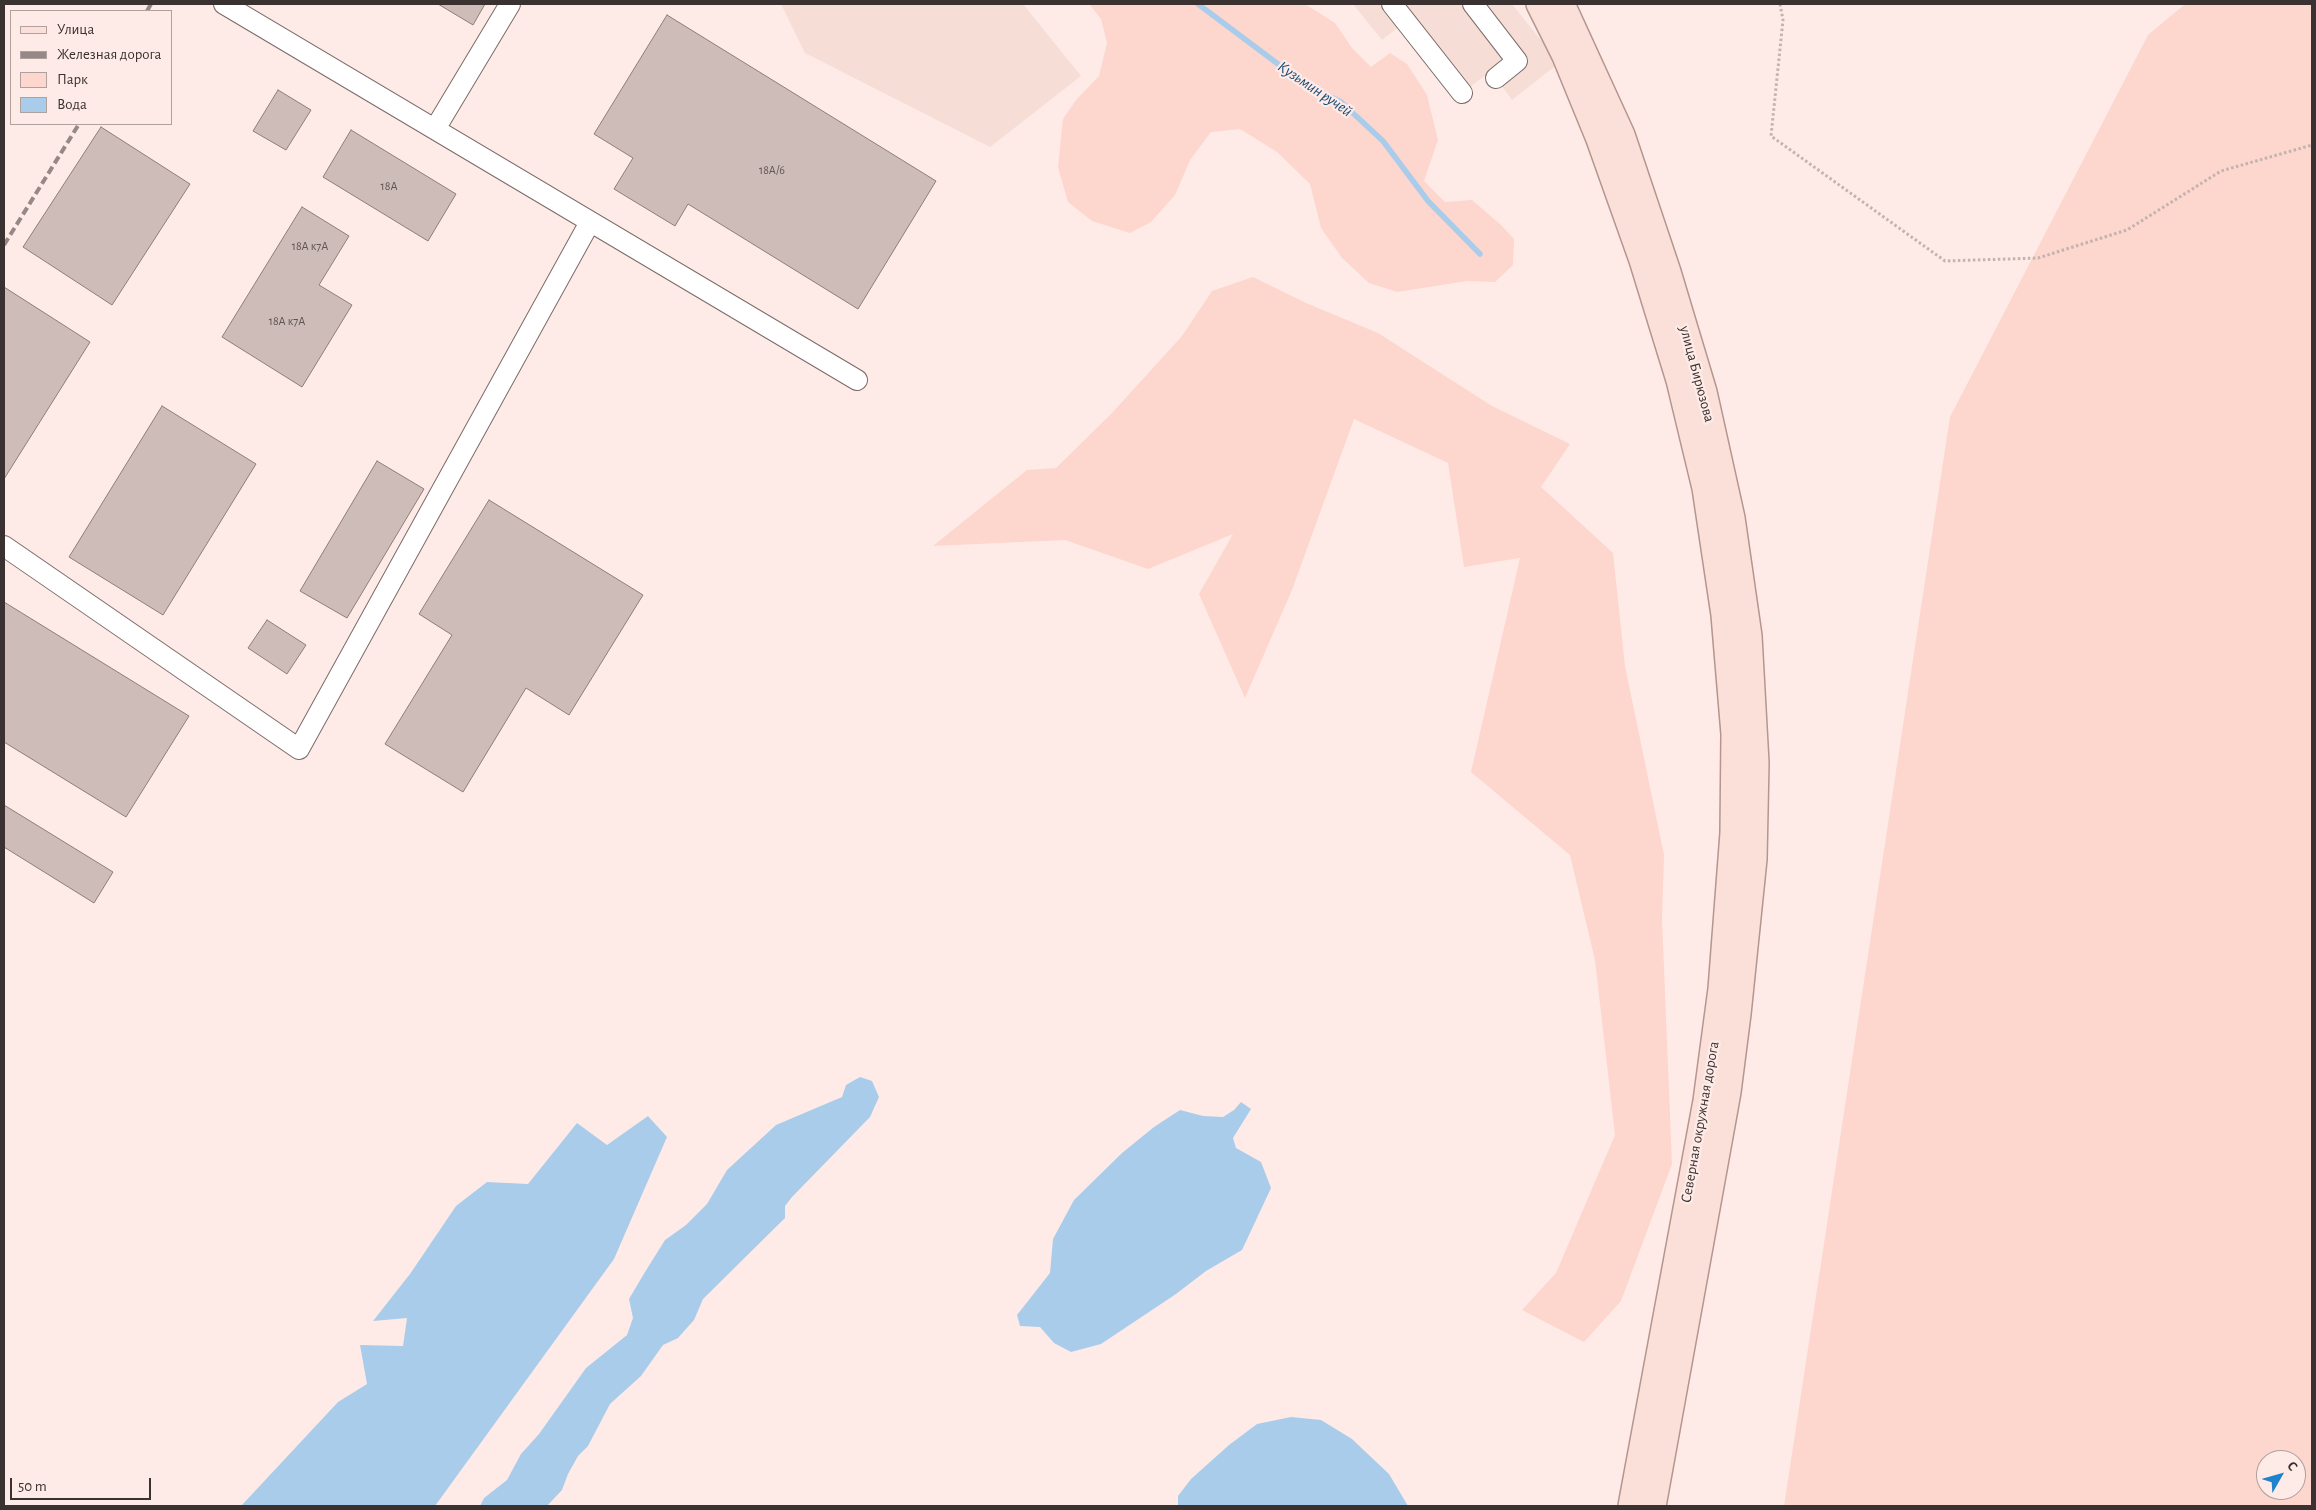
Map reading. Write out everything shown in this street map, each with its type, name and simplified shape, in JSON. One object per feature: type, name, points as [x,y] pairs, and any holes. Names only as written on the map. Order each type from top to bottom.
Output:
[{"type":"main road","name":"улица Бирюзова","points":[[1539,4],[1565,56],[1599,139],[1642,260],[1678,380],[1705,488],[1724,615],[1734,734]]},
{"type":"main road","name":"улица Бирюзова","points":[[1562,4],[1622,135],[1668,272],[1704,392],[1732,518],[1749,636],[1756,763]]},
{"type":"main road","name":"Северная окружная дорога","points":[[1631,1506],[1707,1092],[1721,989],[1734,833],[1734,734]]},
{"type":"main road","name":"Северная окружная дорога","points":[[1653,1506],[1732,1062],[1754,859],[1756,763]]},
{"type":"street","points":[[224,4],[857,380]]},
{"type":"street","points":[[435,129],[510,4]]},
{"type":"street","points":[[1392,4],[1462,93]]},
{"type":"street","points":[[1473,4],[1517,61],[1496,78]]},
{"type":"street","points":[[4,546],[299,749],[590,222]]},
{"type":"path","points":[[1780,4],[1783,20],[1771,136],[1945,261],[2038,258],[2127,230],[2221,171],[2312,145]]},
{"type":"shaded area","points":[[781,4],[1023,4],[1081,76],[990,147],[805,53]]},
{"type":"shaded area","points":[[1353,4],[1512,4],[1559,63],[1512,100],[1491,71],[1462,93],[1405,22],[1382,40]]},
{"type":"green space","points":[[1089,4],[1305,4],[1335,23],[1352,48],[1371,67],[1390,53],[1407,64],[1427,95],[1438,140],[1424,181],[1445,202],[1472,200],[1500,224],[1514,239],[1513,265],[1495,282],[1467,281],[1397,292],[1369,283],[1342,258],[1321,228],[1310,184],[1277,152],[1240,129],[1211,132],[1190,160],[1175,195],[1151,222],[1130,233],[1092,221],[1068,202],[1058,167],[1063,119],[1076,100],[1099,76],[1107,43],[1101,19]]},
{"type":"green space","points":[[2185,4],[2312,4],[2312,1506],[1784,1506],[1950,417],[2148,35]]},
{"type":"green space","points":[[1253,277],[1306,303],[1378,333],[1492,406],[1570,444],[1541,487],[1613,553],[1625,666],[1664,855],[1662,919],[1672,1164],[1621,1301],[1584,1342],[1522,1310],[1556,1273],[1615,1135],[1595,960],[1570,855],[1471,772],[1520,558],[1464,567],[1448,463],[1354,419],[1292,590],[1245,698],[1199,594],[1233,534],[1148,569],[1065,540],[933,546],[1027,470],[1056,468],[1112,413],[1182,336],[1212,291]]},
{"type":"water","points":[[860,1077],[872,1081],[879,1097],[870,1117],[792,1197],[785,1206],[785,1218],[703,1299],[694,1320],[678,1338],[663,1345],[641,1376],[610,1404],[588,1446],[578,1456],[562,1490],[547,1506],[480,1506],[484,1498],[507,1480],[521,1454],[539,1434],[586,1368],[627,1335],[633,1318],[629,1299],[645,1272],[665,1240],[686,1225],[707,1204],[727,1170],[776,1125],[842,1097],[846,1085]]},
{"type":"water","points":[[1241,1102],[1251,1109],[1233,1138],[1236,1148],[1261,1162],[1271,1188],[1242,1250],[1206,1271],[1176,1294],[1101,1344],[1071,1352],[1054,1343],[1040,1327],[1020,1326],[1017,1315],[1050,1273],[1053,1239],[1074,1200],[1122,1153],[1154,1127],[1180,1110],[1203,1116],[1223,1117],[1234,1110]]},
{"type":"water","points":[[648,1116],[667,1137],[614,1259],[435,1506],[241,1506],[338,1402],[367,1384],[360,1345],[403,1346],[407,1318],[373,1321],[410,1274],[456,1206],[487,1182],[528,1184],[577,1123],[607,1145]]},
{"type":"water","points":[[1291,1417],[1321,1420],[1352,1439],[1389,1474],[1408,1506],[1178,1506],[1178,1496],[1191,1479],[1229,1445],[1257,1424]]},
{"type":"building","points":[[438,4],[485,4],[473,25]]},
{"type":"building","points":[[667,15],[936,181],[858,309],[688,204],[675,226],[614,189],[633,158],[594,134]]},
{"type":"building","points":[[278,90],[311,110],[286,150],[253,131]]},
{"type":"building","points":[[101,127],[190,184],[112,305],[23,247]]},
{"type":"building","points":[[351,130],[456,194],[428,241],[323,177]]},
{"type":"building","points":[[302,207],[349,236],[319,285],[352,305],[302,387],[222,337]]},
{"type":"building","points":[[4,287],[90,342],[4,479]]},
{"type":"building","points":[[162,406],[256,464],[163,615],[69,557]]},
{"type":"building","points":[[377,461],[424,489],[347,618],[300,591]]},
{"type":"building","points":[[489,500],[643,595],[569,715],[526,688],[463,792],[385,744],[452,635],[419,614]]},
{"type":"building","points":[[4,602],[189,716],[126,817],[4,742]]},
{"type":"building","points":[[267,620],[306,645],[287,674],[248,648]]},
{"type":"building","points":[[4,805],[113,872],[94,903],[4,847]]},
{"type":"waterway","name":"Кузьмин ручей","points":[[1198,4],[1286,70],[1313,88],[1341,102],[1383,141],[1428,201],[1480,254]]},
{"type":"railway","points":[[148,10],[151,4]]},
{"type":"railway","points":[[4,245],[78,125]]}]
